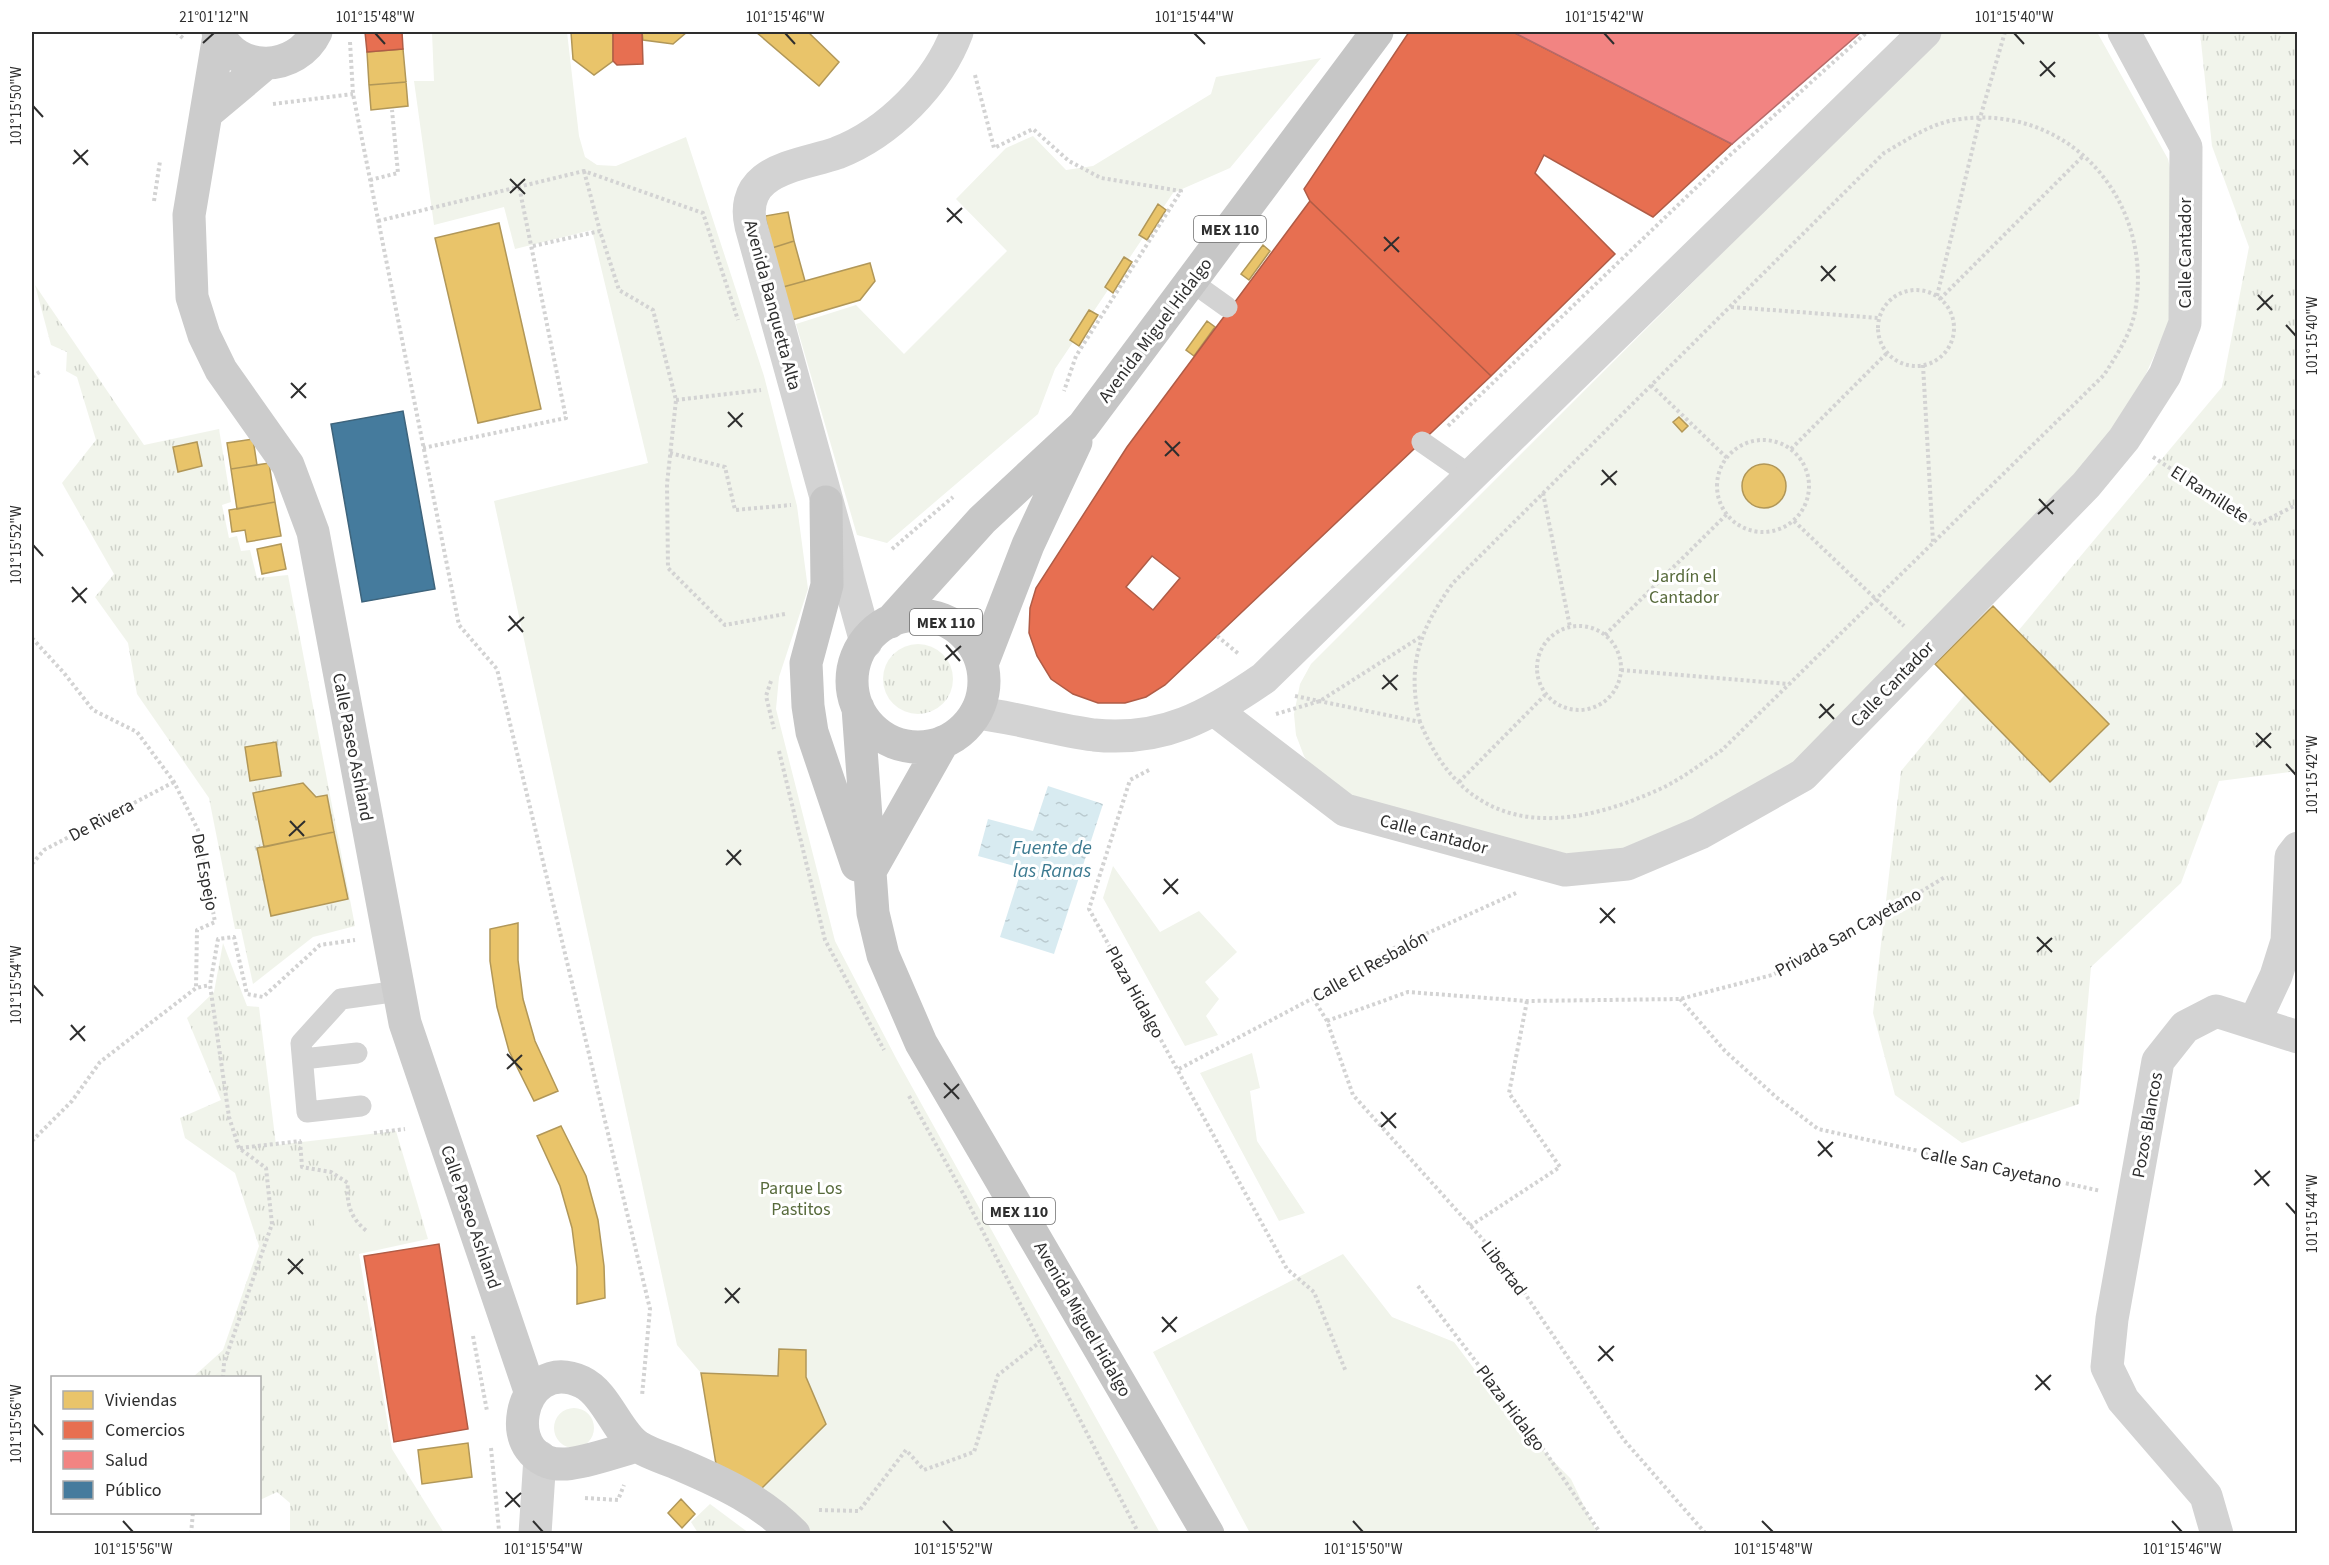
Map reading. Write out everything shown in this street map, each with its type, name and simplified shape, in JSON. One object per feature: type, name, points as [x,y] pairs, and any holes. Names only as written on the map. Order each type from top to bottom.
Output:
[{"type":"main road","name":"Avenida Miguel Hidalgo","points":[[878,632],[982,520],[1083,426],[1377,32]]},
{"type":"main road","name":"Avenida Miguel Hidalgo","points":[[982,664],[1028,545],[1083,426]]},
{"type":"main road","points":[[826,502],[827,585],[806,663],[808,706],[812,732],[873,913]]},
{"type":"main road","name":"MEX 110","points":[[919,615],[952,624],[976,649],[982,664],[983,694],[976,713],[964,729],[943,742],[928,746],[910,747],[893,742],[877,732],[858,708],[852,686],[854,670],[878,632],[919,615]]},
{"type":"main road","name":"Avenida Miguel Hidalgo","points":[[858,708],[873,913],[883,955],[921,1043],[1208,1533]]},
{"type":"main road","name":"MEX 110","points":[[869,873],[943,742]]},
{"type":"street","points":[[218,33],[230,50],[246,60],[265,64],[283,62],[298,54],[311,42],[316,32]]},
{"type":"street","points":[[976,713],[1093,735],[1132,736],[1226,719],[1264,678],[1925,32]]},
{"type":"street","name":"Calle Cantador","points":[[1226,719],[1345,810],[1565,870],[1627,864],[1700,833],[1803,776],[2086,485],[2124,439],[2165,375],[2185,323],[2186,147],[2124,32]]},
{"type":"street","name":"Calle Paseo Ashland","points":[[218,33],[208,112],[189,215],[192,297],[204,335],[221,370],[288,465],[313,532],[405,1023],[531,1394]]},
{"type":"street","name":"Avenida Banquetta Alta","points":[[878,632],[826,502],[751,226],[750,201],[756,189],[770,176],[840,152],[882,128],[917,96],[954,39]]},
{"type":"street","points":[[208,112],[265,64]]},
{"type":"street","points":[[2298,848],[2290,857],[2287,941],[2276,976],[2254,1021],[2298,1037]]},
{"type":"street","name":"Pozos Blancos","points":[[2134,1198],[2158,1061],[2185,1028],[2216,1011],[2254,1021]]},
{"type":"street","points":[[2134,1198],[2112,1319],[2107,1367],[2123,1400],[2206,1496],[2217,1533]]},
{"type":"street","points":[[637,1446],[565,1464],[540,1457],[530,1447],[522,1427],[523,1406],[542,1384],[563,1378],[584,1383],[596,1392],[637,1446],[734,1488],[779,1519],[804,1522]]},
{"type":"street","points":[[535,1533],[540,1457]]},
{"type":"lane","points":[[1192,282],[1227,307]]},
{"type":"lane","points":[[1425,444],[1471,476]]},
{"type":"lane","points":[[361,1106],[308,1112],[301,1043],[340,999],[399,991]]},
{"type":"lane","points":[[303,1059],[357,1053]]},
{"type":"path","points":[[350,32],[353,94],[459,625],[497,669],[650,1309],[642,1398]]},
{"type":"path","points":[[1425,444],[1728,157],[1867,32]]},
{"type":"path","points":[[1939,297],[1980,118],[2005,32]]},
{"type":"path","points":[[954,39],[971,60],[994,148],[1033,129],[1069,161],[1101,178],[1181,191],[1076,356],[1062,397]]},
{"type":"path","points":[[370,180],[398,173],[392,110]]},
{"type":"path","points":[[1980,118],[2012,120],[2041,129],[2073,146],[2083,156],[2112,184],[2131,223],[2140,267],[2136,307],[2123,346],[2104,375],[1722,750],[1662,789],[1611,808],[1571,819],[1533,819],[1497,808],[1459,782],[1431,749],[1420,722],[1415,701],[1416,654],[1429,616],[1453,584],[1543,493],[1884,153],[1926,129],[1953,120],[1980,118]]},
{"type":"path","points":[[1939,297],[2083,156]]},
{"type":"path","points":[[378,221],[584,171],[704,213],[740,323]]},
{"type":"path","points":[[584,171],[619,290],[653,310],[676,400],[667,484],[668,568],[725,625],[795,613]]},
{"type":"path","points":[[423,448],[566,418],[533,246],[519,186]]},
{"type":"path","points":[[533,246],[600,231]]},
{"type":"path","points":[[1912,290],[1939,297],[1952,316],[1951,342],[1945,352],[1923,365],[1899,362],[1887,353],[1879,335],[1879,318],[1889,300],[1900,293],[1912,290]]},
{"type":"path","points":[[1730,307],[1879,318]]},
{"type":"path","points":[[1791,449],[1887,353]]},
{"type":"path","points":[[1923,365],[1933,542]]},
{"type":"path","points":[[32,376],[41,371]]},
{"type":"path","points":[[758,379],[764,401]]},
{"type":"path","points":[[1651,385],[1727,458]]},
{"type":"path","points":[[676,400],[761,390]]},
{"type":"path","name":"El Ramillete","points":[[2124,439],[2257,525],[2298,504]]},
{"type":"path","points":[[1764,440],[1778,442],[1791,449],[1801,458],[1810,484],[1803,511],[1794,521],[1781,529],[1766,532],[1751,531],[1737,525],[1726,514],[1719,501],[1717,486],[1727,458],[1750,442],[1764,440]]},
{"type":"path","points":[[670,453],[725,467],[735,510],[791,505]]},
{"type":"path","points":[[1543,493],[1570,627]]},
{"type":"path","points":[[788,494],[792,516]]},
{"type":"path","points":[[892,549],[957,494]]},
{"type":"path","points":[[1605,635],[1726,514]]},
{"type":"path","points":[[1794,521],[1876,599]]},
{"type":"path","points":[[1583,626],[1605,635],[1615,647],[1621,670],[1618,684],[1610,696],[1599,705],[1586,710],[1572,710],[1558,705],[1545,695],[1537,670],[1539,656],[1546,643],[1556,633],[1570,627],[1583,626]]},
{"type":"path","points":[[1217,636],[1226,642]]},
{"type":"path","points":[[1226,719],[1320,701],[1422,636]]},
{"type":"path","name":"Del Espejo","points":[[32,638],[93,710],[137,732],[174,782],[198,830],[215,922],[197,930],[196,987]]},
{"type":"path","points":[[1621,670],[1789,684]]},
{"type":"path","points":[[1290,695],[1420,722]]},
{"type":"path","points":[[1459,782],[1545,695]]},
{"type":"path","name":"Plaza Hidalgo","points":[[1152,768],[1130,780],[1089,909],[1287,1269],[1314,1292],[1346,1372]]},
{"type":"path","name":"De Rivera","points":[[32,864],[44,850],[174,782]]},
{"type":"path","name":"Calle El Resbalón","points":[[1179,1069],[1313,998],[1388,951],[1565,870]]},
{"type":"path","name":"Privada San Cayetano","points":[[1680,999],[1772,975],[1843,939],[1945,877]]},
{"type":"path","points":[[223,1376],[224,1364],[273,1224],[266,1168],[239,1148],[229,1117],[210,985],[218,939],[234,937],[246,994],[263,998],[320,945],[363,938]]},
{"type":"path","points":[[32,1141],[72,1101],[100,1062],[196,987],[210,985]]},
{"type":"path","points":[[1327,1020],[1408,992],[1527,1001],[1680,999]]},
{"type":"path","name":"Libertad","points":[[1313,998],[1327,1020],[1353,1095],[1504,1263],[1624,1440],[1706,1533]]},
{"type":"path","name":"Calle San Cayetano","points":[[1680,999],[1725,1051],[1776,1097],[1818,1129],[2134,1198]]},
{"type":"path","points":[[1470,1226],[1560,1167],[1509,1093],[1527,1001]]},
{"type":"path","points":[[300,1141],[302,1167],[331,1172],[348,1183],[346,1201],[356,1223],[368,1232]]},
{"type":"path","name":"Plaza Hidalgo","points":[[1418,1286],[1546,1453],[1601,1533]]},
{"type":"path","points":[[804,1522],[860,1510],[906,1450],[924,1470],[974,1452],[998,1376],[1040,1342]]},
{"type":"path","points":[[190,1533],[193,1514]]},
{"type":"green space","name":"Parque Los Pastitos","points":[[432,32],[567,32],[579,136],[585,157],[597,165],[616,166],[686,137],[764,376],[797,506],[808,589],[779,677],[776,709],[835,941],[897,1060],[1160,1533],[806,1533],[757,1493],[826,1424],[806,1377],[806,1351],[779,1349],[778,1376],[701,1373],[677,1345],[494,501],[648,463],[592,230],[515,249],[504,207],[434,225],[414,81],[434,81]]},
{"type":"green space","name":"Jardín el Cantador","points":[[1943,32],[2097,32],[2168,159],[2174,186],[2173,314],[2135,398],[2079,475],[1813,753],[1640,849],[1585,858],[1355,802],[1315,773],[1304,756],[1296,735],[1294,714],[1300,684],[1311,664]]},
{"type":"green space","points":[[2200,32],[2297,32],[2297,771],[2219,781],[2181,883],[2091,967],[2079,1104],[1962,1143],[1895,1095],[1873,1013],[1901,771],[2222,387],[2249,247],[2212,146]]},
{"type":"green space","points":[[1321,58],[1230,168],[1173,193],[1055,369],[1038,414],[887,543],[857,535],[796,324],[856,305],[904,354],[1007,251],[956,199],[1006,148],[1033,136],[1066,170],[1093,166],[1211,94],[1216,77]]},
{"type":"green space","points":[[35,285],[144,445],[219,429],[231,502],[222,505],[229,538],[237,536],[241,551],[250,550],[257,578],[288,575],[355,926],[313,937],[253,984],[241,929],[235,929],[209,798],[137,694],[128,643],[95,597],[114,574],[62,483],[96,440],[77,377],[66,371],[67,352],[51,345]]},
{"type":"green space","points":[[911,644],[925,644],[938,650],[947,659],[953,672],[951,692],[943,704],[925,714],[911,714],[898,708],[889,699],[883,686],[883,672],[889,659],[898,650]]},
{"type":"green space","points":[[1113,866],[1160,932],[1199,911],[1237,952],[1205,982],[1219,999],[1206,1016],[1218,1035],[1185,1046],[1103,898]]},
{"type":"green space","points":[[223,943],[247,1006],[259,1007],[276,1145],[396,1131],[428,1239],[359,1254],[392,1449],[444,1533],[290,1533],[290,1503],[277,1492],[261,1500],[261,1376],[194,1376],[223,1350],[259,1246],[235,1173],[185,1138],[180,1118],[221,1100],[187,1018],[214,992]]},
{"type":"green space","points":[[1252,1053],[1260,1088],[1250,1091],[1257,1141],[1305,1213],[1279,1221],[1200,1073]]},
{"type":"green space","points":[[380,1197],[386,1246],[318,1255],[312,1205]]},
{"type":"green space","points":[[1343,1254],[1392,1317],[1454,1342],[1511,1418],[1571,1479],[1597,1533],[1250,1533],[1153,1352]]},
{"type":"green space","points":[[574,1408],[588,1414],[594,1428],[588,1442],[574,1448],[560,1442],[554,1428],[560,1414]]},
{"type":"green space","points":[[710,1504],[749,1533],[698,1533],[691,1522]]},
{"type":"water","name":"Fuente de las Ranas","points":[[1048,786],[1103,804],[1054,954],[1000,937],[1022,868],[978,856],[988,819],[1033,831]]},
{"type":"building: Viviendas","points":[[571,32],[613,32],[613,61],[594,75],[573,59]]},
{"type":"building: Viviendas","points":[[642,32],[687,32],[673,44],[643,40]]},
{"type":"building: Viviendas","points":[[756,32],[808,32],[839,62],[819,86]]},
{"type":"building: Viviendas","points":[[403,49],[406,82],[369,85],[367,52]]},
{"type":"building: Viviendas","points":[[406,82],[408,106],[371,110],[369,85]]},
{"type":"building: Viviendas","points":[[1158,204],[1166,210],[1147,240],[1139,235]]},
{"type":"building: Viviendas","points":[[788,212],[794,241],[772,248],[765,216]]},
{"type":"building: Viviendas","points":[[499,223],[541,409],[478,423],[435,238]]},
{"type":"building: Viviendas","points":[[794,241],[805,281],[783,287],[772,248]]},
{"type":"building: Viviendas","points":[[1263,245],[1270,251],[1249,280],[1241,274]]},
{"type":"building: Viviendas","points":[[1124,257],[1132,262],[1113,293],[1105,287]]},
{"type":"building: Viviendas","points":[[870,263],[875,281],[860,300],[792,320],[783,287]]},
{"type":"building: Viviendas","points":[[1089,310],[1098,315],[1079,346],[1070,340]]},
{"type":"building: Viviendas","points":[[1207,321],[1215,327],[1194,356],[1186,350]]},
{"type":"building: Viviendas","points":[[1679,417],[1688,426],[1682,432],[1673,422]]},
{"type":"building: Viviendas","points":[[253,439],[257,465],[231,469],[227,443]]},
{"type":"building: Viviendas","points":[[197,442],[202,466],[178,472],[173,447]]},
{"type":"building: Viviendas","points":[[269,463],[275,502],[237,509],[231,469]]},
{"type":"building: Viviendas","points":[[1764,464],[1779,471],[1786,486],[1779,501],[1764,508],[1749,501],[1742,486],[1749,471]]},
{"type":"building: Viviendas","points":[[1764,464],[1779,471],[1786,486],[1779,501],[1764,508],[1749,501],[1742,486],[1749,471]]},
{"type":"building: Viviendas","points":[[275,502],[281,536],[247,542],[245,530],[232,532],[229,510]]},
{"type":"building: Viviendas","points":[[281,544],[286,569],[262,574],[257,549]]},
{"type":"building: Viviendas","points":[[1993,606],[2109,724],[2050,782],[1935,664]]},
{"type":"building: Viviendas","points":[[276,742],[281,776],[250,781],[245,747]]},
{"type":"building: Viviendas","points":[[303,783],[316,797],[327,795],[334,832],[264,847],[253,793]]},
{"type":"building: Viviendas","points":[[334,832],[348,899],[271,916],[257,848]]},
{"type":"building: Viviendas","points":[[518,923],[518,960],[523,999],[535,1041],[558,1091],[534,1101],[509,1051],[497,1007],[490,961],[490,929]]},
{"type":"building: Viviendas","points":[[561,1126],[586,1176],[598,1220],[604,1266],[605,1298],[577,1304],[577,1267],[572,1228],[560,1186],[537,1136]]},
{"type":"building: Viviendas","points":[[779,1349],[806,1350],[806,1377],[826,1424],[757,1493],[716,1464],[701,1373],[778,1376]]},
{"type":"building: Viviendas","points":[[468,1443],[472,1477],[422,1484],[418,1450]]},
{"type":"building: Viviendas","points":[[681,1499],[695,1514],[682,1528],[668,1513]]},
{"type":"building: Comercios","points":[[365,32],[402,32],[403,49],[367,52]]},
{"type":"building: Comercios","points":[[613,32],[642,32],[643,64],[617,65],[613,61]]},
{"type":"building: Comercios","points":[[1409,32],[1513,32],[1732,144],[1653,217],[1544,155],[1535,173],[1615,254],[1491,376],[1310,201],[1304,189]]},
{"type":"building: Comercios","points":[[1310,201],[1491,376],[1165,685],[1146,697],[1125,703],[1098,703],[1073,694],[1051,679],[1037,656],[1029,633],[1030,608],[1036,588],[1127,447]],"holes":[[[1152,556],[1180,578],[1153,610],[1126,587]]]},
{"type":"building: Comercios","points":[[439,1244],[468,1429],[394,1442],[364,1256]]},
{"type":"building: Salud","points":[[1513,32],[1861,32],[1732,144]]},
{"type":"building: Público","points":[[403,411],[435,589],[362,602],[331,424]]}]
